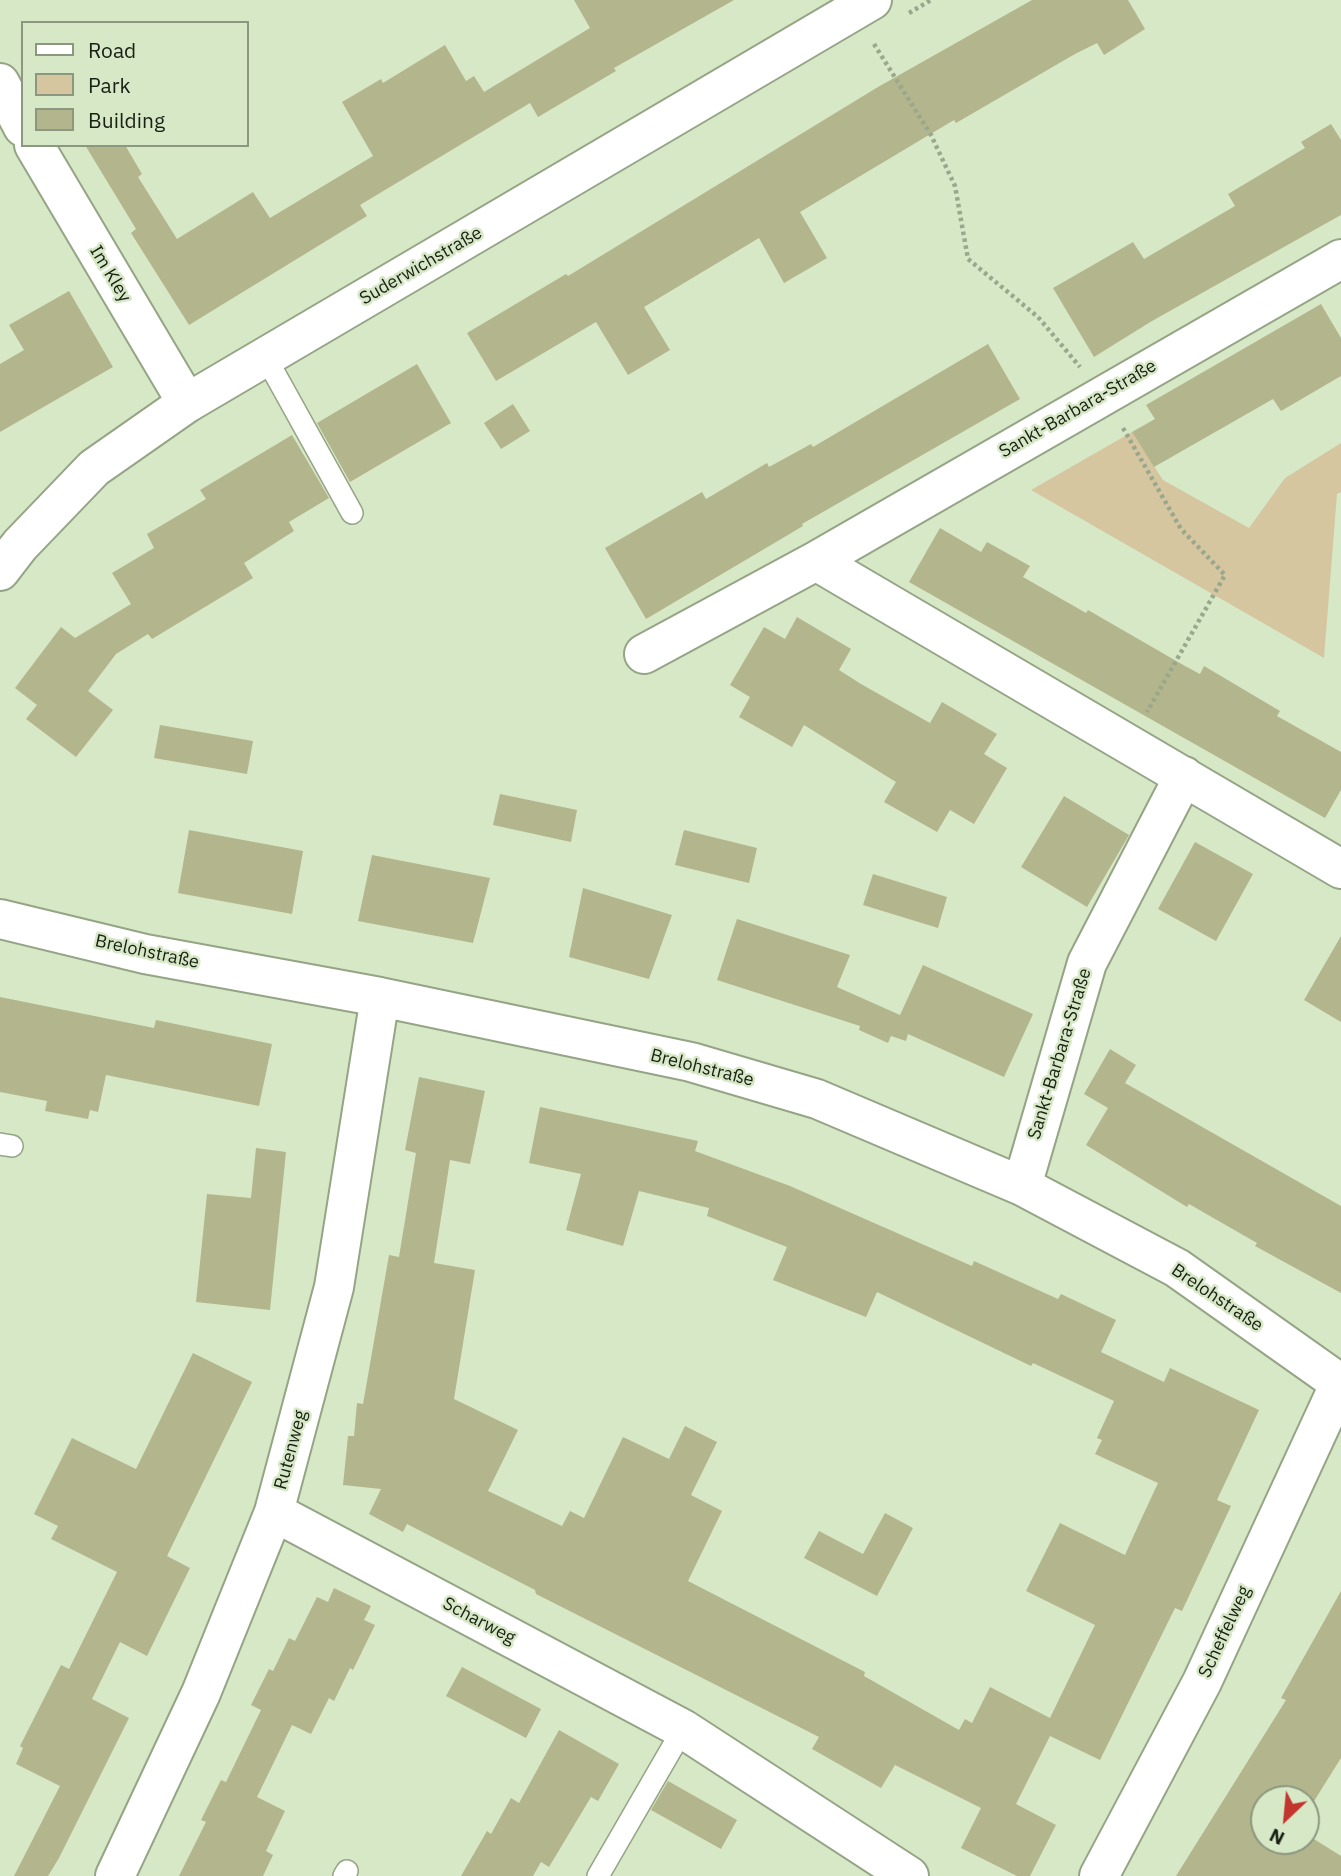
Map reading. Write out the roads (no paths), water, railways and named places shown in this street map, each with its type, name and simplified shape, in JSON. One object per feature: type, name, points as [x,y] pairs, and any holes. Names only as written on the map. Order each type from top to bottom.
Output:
[{"type":"street","name":"Suderwichstraße","points":[[0,571],[94,468],[187,403],[872,0]]},
{"type":"street","points":[[0,83],[21,123]]},
{"type":"street","name":"Im Kley","points":[[35,147],[187,403]]},
{"type":"street","name":"Sankt-Barbara-Straße","points":[[644,654],[816,561],[1341,259]]},
{"type":"street","points":[[816,561],[1341,869]]},
{"type":"street","name":"Sankt-Barbara-Straße","points":[[1021,1186],[1087,963],[1184,776]]},
{"type":"street","name":"Brelohstraße","points":[[0,919],[145,954],[380,997],[691,1062],[817,1099],[1021,1186],[1177,1268],[1340,1383]]},
{"type":"street","name":"Rutenweg","points":[[115,1876],[201,1693],[274,1513],[334,1287],[380,997]]},
{"type":"street","name":"Scheffelweg","points":[[1099,1876],[1202,1682],[1340,1383]]},
{"type":"street","name":"Scharweg","points":[[274,1513],[683,1728],[885,1870]]},
{"type":"lane","points":[[265,356],[352,513]]},
{"type":"lane","points":[[598,1876],[683,1728]]}]
